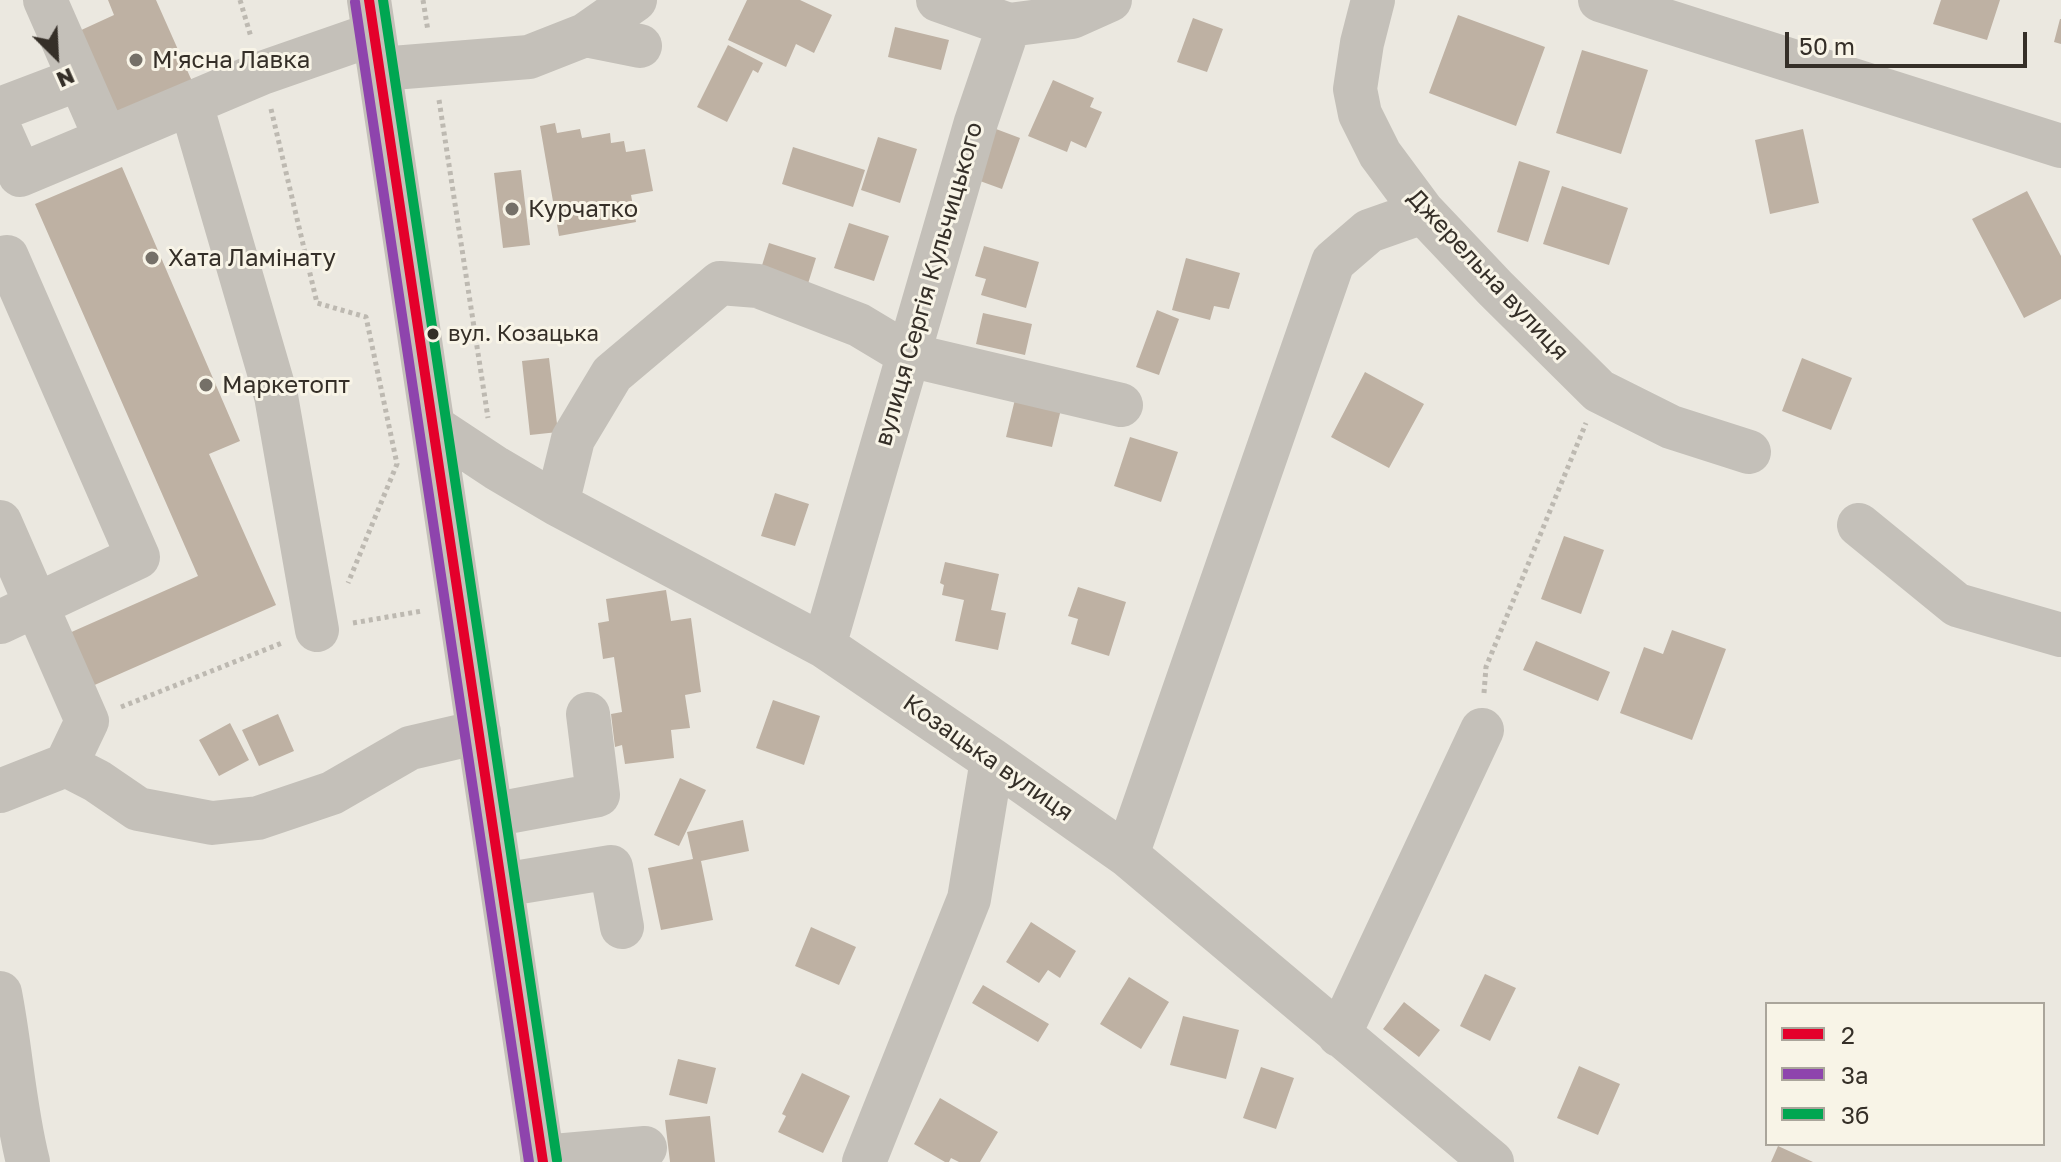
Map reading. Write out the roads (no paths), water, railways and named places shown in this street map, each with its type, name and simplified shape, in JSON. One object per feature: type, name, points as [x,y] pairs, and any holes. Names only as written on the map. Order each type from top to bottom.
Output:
[{"type":"street","points":[[45,0],[106,139]]},
{"type":"street","points":[[378,21],[433,64],[529,57],[585,35],[635,0]]},
{"type":"street","points":[[938,0],[1009,25],[1072,17],[1110,0]]},
{"type":"street","name":"Джерельна вулиця","points":[[1373,0],[1355,89],[1360,114],[1380,154],[1423,212],[1599,391],[1671,427],[1749,452]]},
{"type":"street","points":[[1600,0],[2061,146]]},
{"type":"street","points":[[0,130],[20,175],[378,21]]},
{"type":"street","points":[[378,21],[434,427],[542,1160],[644,1143]]},
{"type":"street","name":"вулиця Сергія Кульчицького","points":[[824,646],[976,122],[1009,25]]},
{"type":"street","points":[[585,35],[640,46]]},
{"type":"street","points":[[0,109],[79,79]]},
{"type":"street","points":[[191,104],[276,396],[317,630]]},
{"type":"street","points":[[1127,855],[1333,262],[1369,231],[1423,212]]},
{"type":"street","points":[[0,259],[7,257],[138,557],[18,614]]},
{"type":"street","points":[[557,504],[573,439],[612,374],[720,283],[758,286],[859,325],[909,355],[1121,405]]},
{"type":"street","name":"Козацька вулиця","points":[[434,427],[557,504],[824,646],[992,760],[1127,855],[1492,1162]]},
{"type":"street","points":[[0,522],[18,614],[87,721],[66,765],[0,791]]},
{"type":"street","points":[[1859,525],[1957,605],[2061,635]]},
{"type":"street","points":[[491,815],[598,795],[588,714]]},
{"type":"street","points":[[1339,1035],[1482,730]]},
{"type":"street","points":[[66,765],[97,781],[138,809],[212,823],[258,818],[332,793],[410,748],[479,732]]},
{"type":"street","points":[[864,1162],[969,899],[992,760]]},
{"type":"street","points":[[502,885],[611,867],[622,927]]},
{"type":"street","points":[[0,993],[28,1162]]},
{"type":"place","name":"М'ясна Лавка","points":[[136,60]]},
{"type":"place","name":"Курчатко","points":[[512,209]]},
{"type":"place","name":"Хата Ламінату","points":[[152,258]]},
{"type":"place","name":"вул. Козацька","points":[[433,334]]},
{"type":"place","name":"Маркетопт","points":[[206,385]]}]
